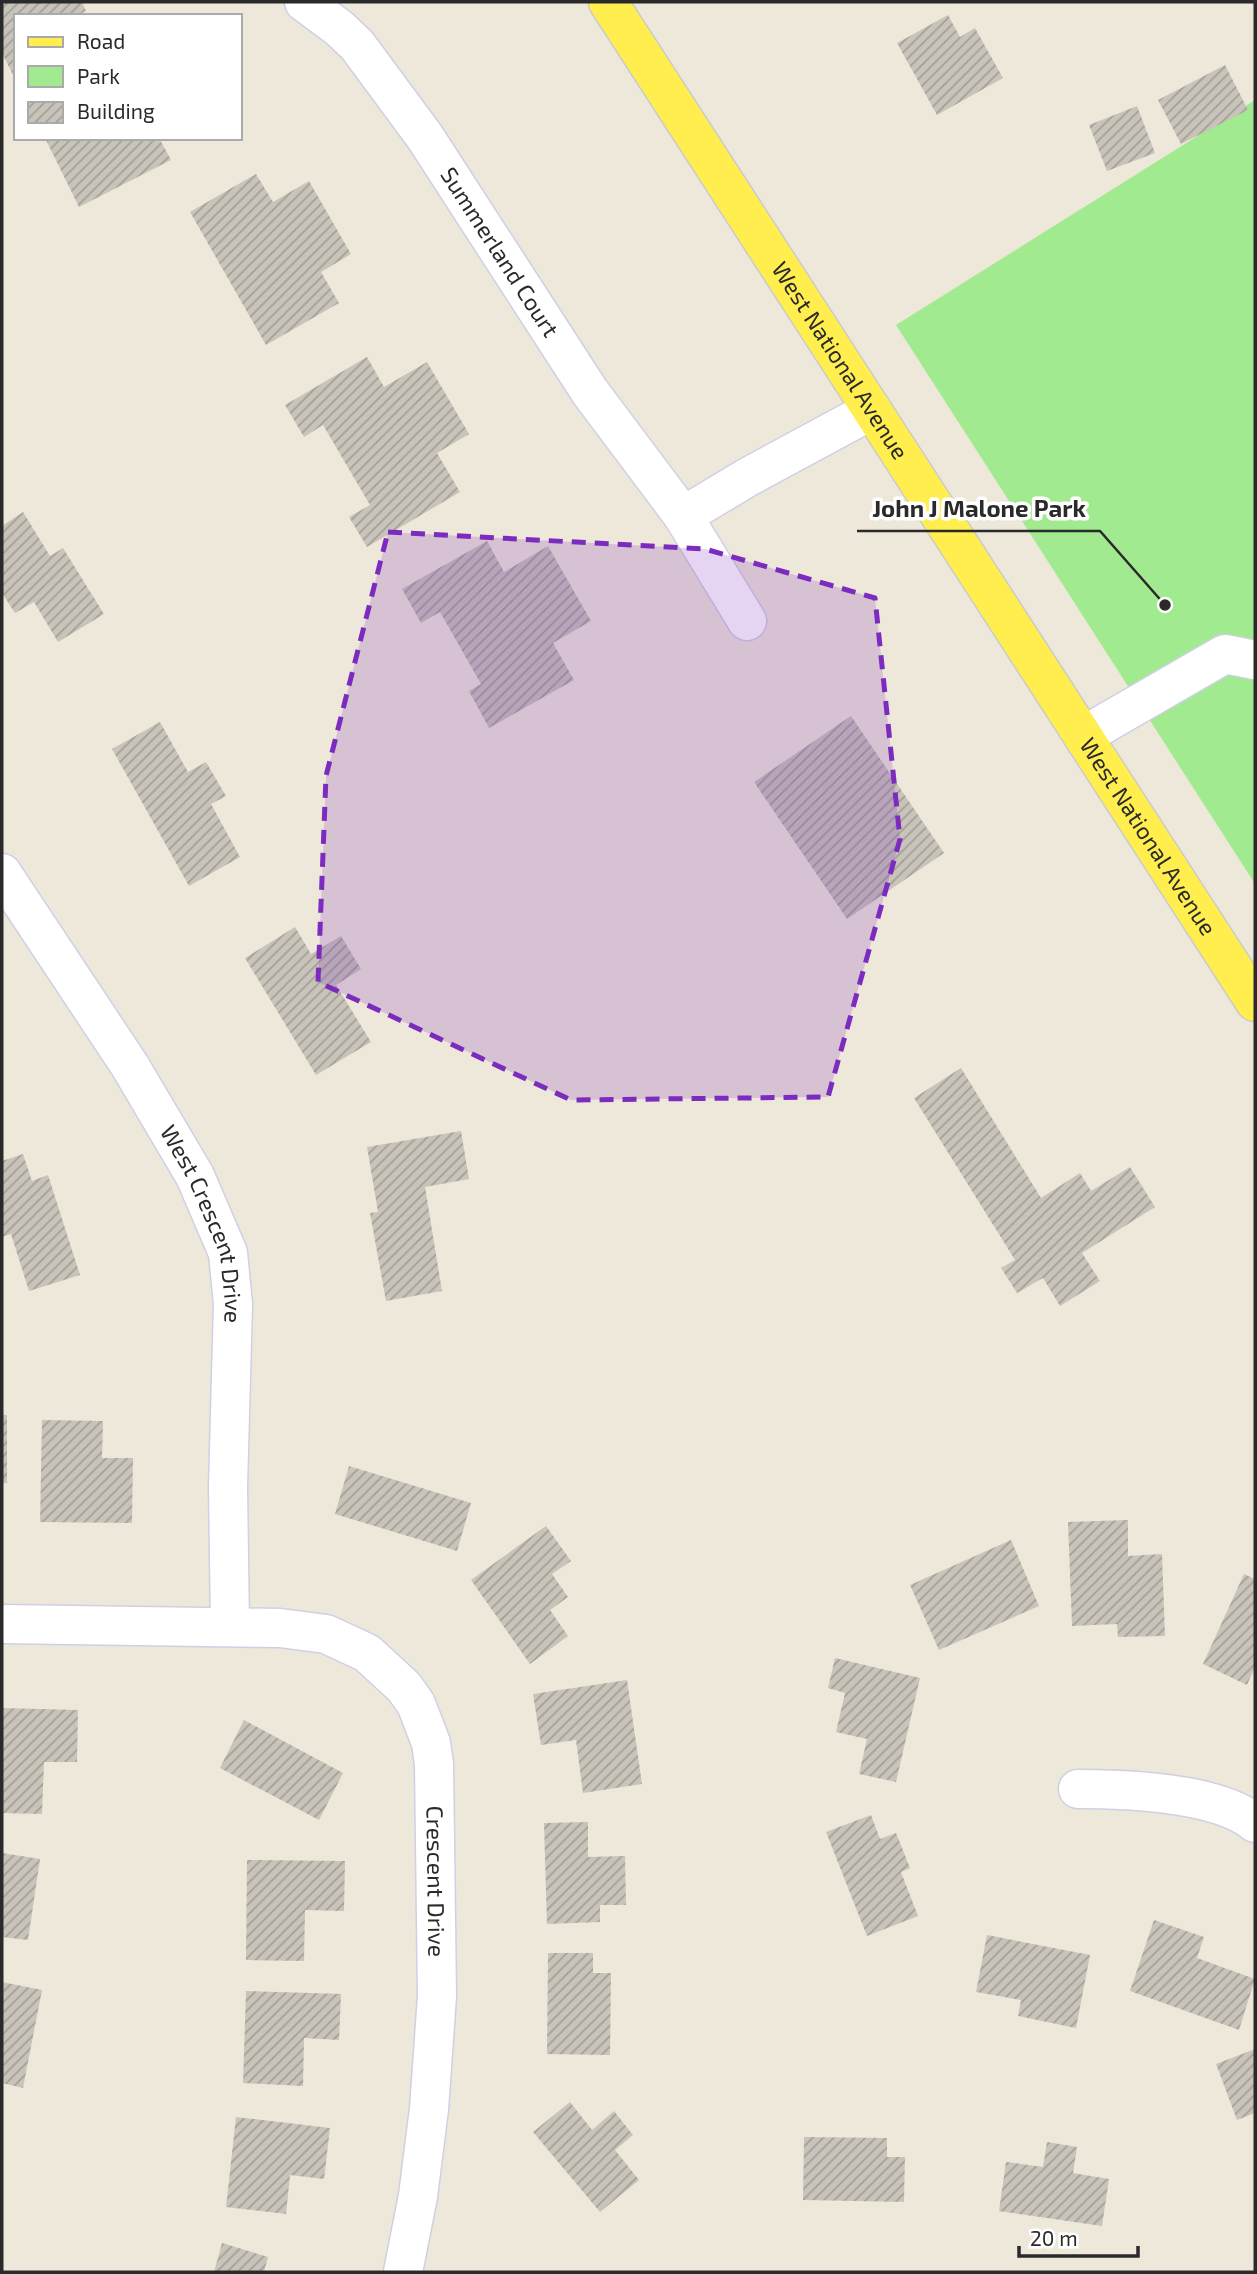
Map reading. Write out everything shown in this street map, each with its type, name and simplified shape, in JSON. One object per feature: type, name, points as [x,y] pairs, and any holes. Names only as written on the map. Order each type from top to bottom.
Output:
[{"type":"main road","name":"West National Avenue","points":[[608,2],[1255,1002]]},
{"type":"street","name":"Summerland Court","points":[[304,2],[357,45],[417,127],[590,393],[683,516],[747,621]]},
{"type":"street","points":[[683,516],[748,477],[872,410]]},
{"type":"street","points":[[1083,736],[1225,654],[1255,660]]},
{"type":"street","name":"West Crescent Drive","points":[[2,873],[136,1077],[195,1176],[228,1253],[233,1304],[228,1487],[230,1626]]},
{"type":"street","name":"Crescent Drive","points":[[2,1624],[230,1626],[326,1634],[366,1653],[404,1687],[416,1704],[431,1743],[434,1764],[437,1996],[429,2109],[403,2272]]},
{"type":"street","points":[[1078,1789],[1116,1789],[1188,1797],[1217,1805],[1255,1824]]},
{"type":"highlighted area","points":[[388,532],[705,549],[875,598],[900,839],[828,1097],[571,1100],[318,982],[326,776]]},
{"type":"green space","points":[[1255,100],[1255,884],[896,325]]},
{"type":"building","points":[[2,2],[82,2],[86,11],[80,14],[14,14],[14,77],[2,53]]},
{"type":"building","points":[[948,15],[960,37],[975,28],[1003,78],[937,115],[897,43]]},
{"type":"building","points":[[1225,65],[1248,110],[1181,144],[1158,100]]},
{"type":"building","points":[[1137,106],[1155,153],[1107,171],[1089,125]]},
{"type":"building","points":[[46,140],[160,140],[171,160],[79,207]]},
{"type":"building","points":[[256,174],[273,202],[309,181],[351,254],[321,272],[339,303],[266,345],[190,212]]},
{"type":"building","points":[[367,357],[384,387],[427,362],[469,434],[437,453],[460,492],[367,547],[349,517],[370,505],[323,425],[304,437],[285,405]]},
{"type":"building","points":[[23,512],[50,556],[63,548],[104,614],[58,642],[34,602],[15,613],[2,593],[2,526]]},
{"type":"building","points":[[487,541],[504,572],[548,546],[591,621],[553,643],[574,680],[489,728],[469,691],[481,684],[440,612],[421,623],[402,589]]},
{"type":"building","points":[[851,716],[944,853],[847,919],[754,782]]},
{"type":"building","points":[[160,722],[188,772],[206,762],[226,796],[211,804],[240,857],[189,886],[112,749]]},
{"type":"building","points":[[295,927],[311,954],[341,936],[361,969],[336,985],[371,1042],[316,1075],[245,958]]},
{"type":"building","points":[[961,1068],[1041,1198],[1080,1173],[1091,1191],[1130,1167],[1155,1207],[1082,1253],[1100,1281],[1060,1306],[1043,1278],[1017,1293],[1001,1268],[1015,1260],[914,1098]]},
{"type":"building","points":[[461,1131],[469,1179],[425,1187],[442,1291],[386,1301],[370,1213],[378,1212],[367,1147]]},
{"type":"building","points":[[23,1154],[32,1181],[48,1175],[80,1275],[29,1291],[11,1234],[2,1237],[2,1161]]},
{"type":"building","points":[[2,1415],[7,1415],[7,1483],[2,1483]]},
{"type":"building","points":[[42,1420],[103,1421],[102,1458],[133,1458],[132,1523],[40,1522]]},
{"type":"building","points":[[349,1466],[471,1503],[457,1551],[335,1514]]},
{"type":"building","points":[[1128,1520],[1128,1556],[1162,1554],[1165,1636],[1118,1637],[1117,1624],[1072,1626],[1068,1522]]},
{"type":"building","points":[[546,1526],[571,1561],[552,1574],[568,1597],[550,1610],[568,1636],[530,1664],[471,1580]]},
{"type":"building","points":[[1011,1540],[1039,1606],[939,1650],[910,1585]]},
{"type":"building","points":[[1244,1574],[1255,1579],[1255,1667],[1247,1685],[1203,1664]]},
{"type":"building","points":[[835,1658],[920,1678],[896,1782],[859,1774],[867,1739],[836,1732],[845,1693],[828,1688]]},
{"type":"building","points":[[627,1680],[642,1784],[583,1793],[576,1740],[541,1745],[533,1694]]},
{"type":"building","points":[[2,1708],[78,1710],[77,1762],[44,1762],[42,1814],[2,1813]]},
{"type":"building","points":[[244,1720],[343,1773],[319,1820],[220,1768]]},
{"type":"building","points":[[871,1815],[880,1839],[896,1833],[910,1868],[901,1872],[918,1916],[867,1936],[826,1832]]},
{"type":"building","points":[[588,1822],[588,1857],[625,1856],[626,1905],[600,1905],[600,1922],[547,1924],[544,1823]]},
{"type":"building","points":[[2,1853],[40,1859],[28,1940],[2,1937]]},
{"type":"building","points":[[247,1860],[345,1861],[344,1911],[305,1910],[304,1961],[246,1960]]},
{"type":"building","points":[[1154,1920],[1204,1937],[1197,1958],[1255,1979],[1239,2030],[1130,1991]]},
{"type":"building","points":[[987,1935],[1090,1955],[1076,2028],[1018,2016],[1021,2000],[976,1992]]},
{"type":"building","points":[[548,1953],[593,1953],[593,1973],[611,1973],[610,2055],[547,2054]]},
{"type":"building","points":[[2,1982],[42,1990],[23,2088],[2,2083]]},
{"type":"building","points":[[246,1991],[341,1994],[339,2040],[304,2038],[303,2086],[243,2083]]},
{"type":"building","points":[[1255,2049],[1255,2113],[1237,2120],[1216,2064]]},
{"type":"building","points":[[570,2102],[592,2130],[614,2111],[633,2135],[615,2150],[639,2180],[600,2212],[533,2132]]},
{"type":"building","points":[[236,2117],[330,2128],[324,2179],[290,2175],[286,2214],[226,2207]]},
{"type":"building","points":[[804,2137],[887,2138],[887,2157],[905,2157],[904,2202],[803,2200]]},
{"type":"building","points":[[1047,2142],[1077,2147],[1073,2173],[1109,2179],[1102,2226],[999,2211],[1006,2162],[1043,2167]]},
{"type":"building","points":[[222,2243],[268,2257],[264,2272],[214,2272]]},
{"type":"place","name":"John J Malone Park","points":[[1165,605]]}]
